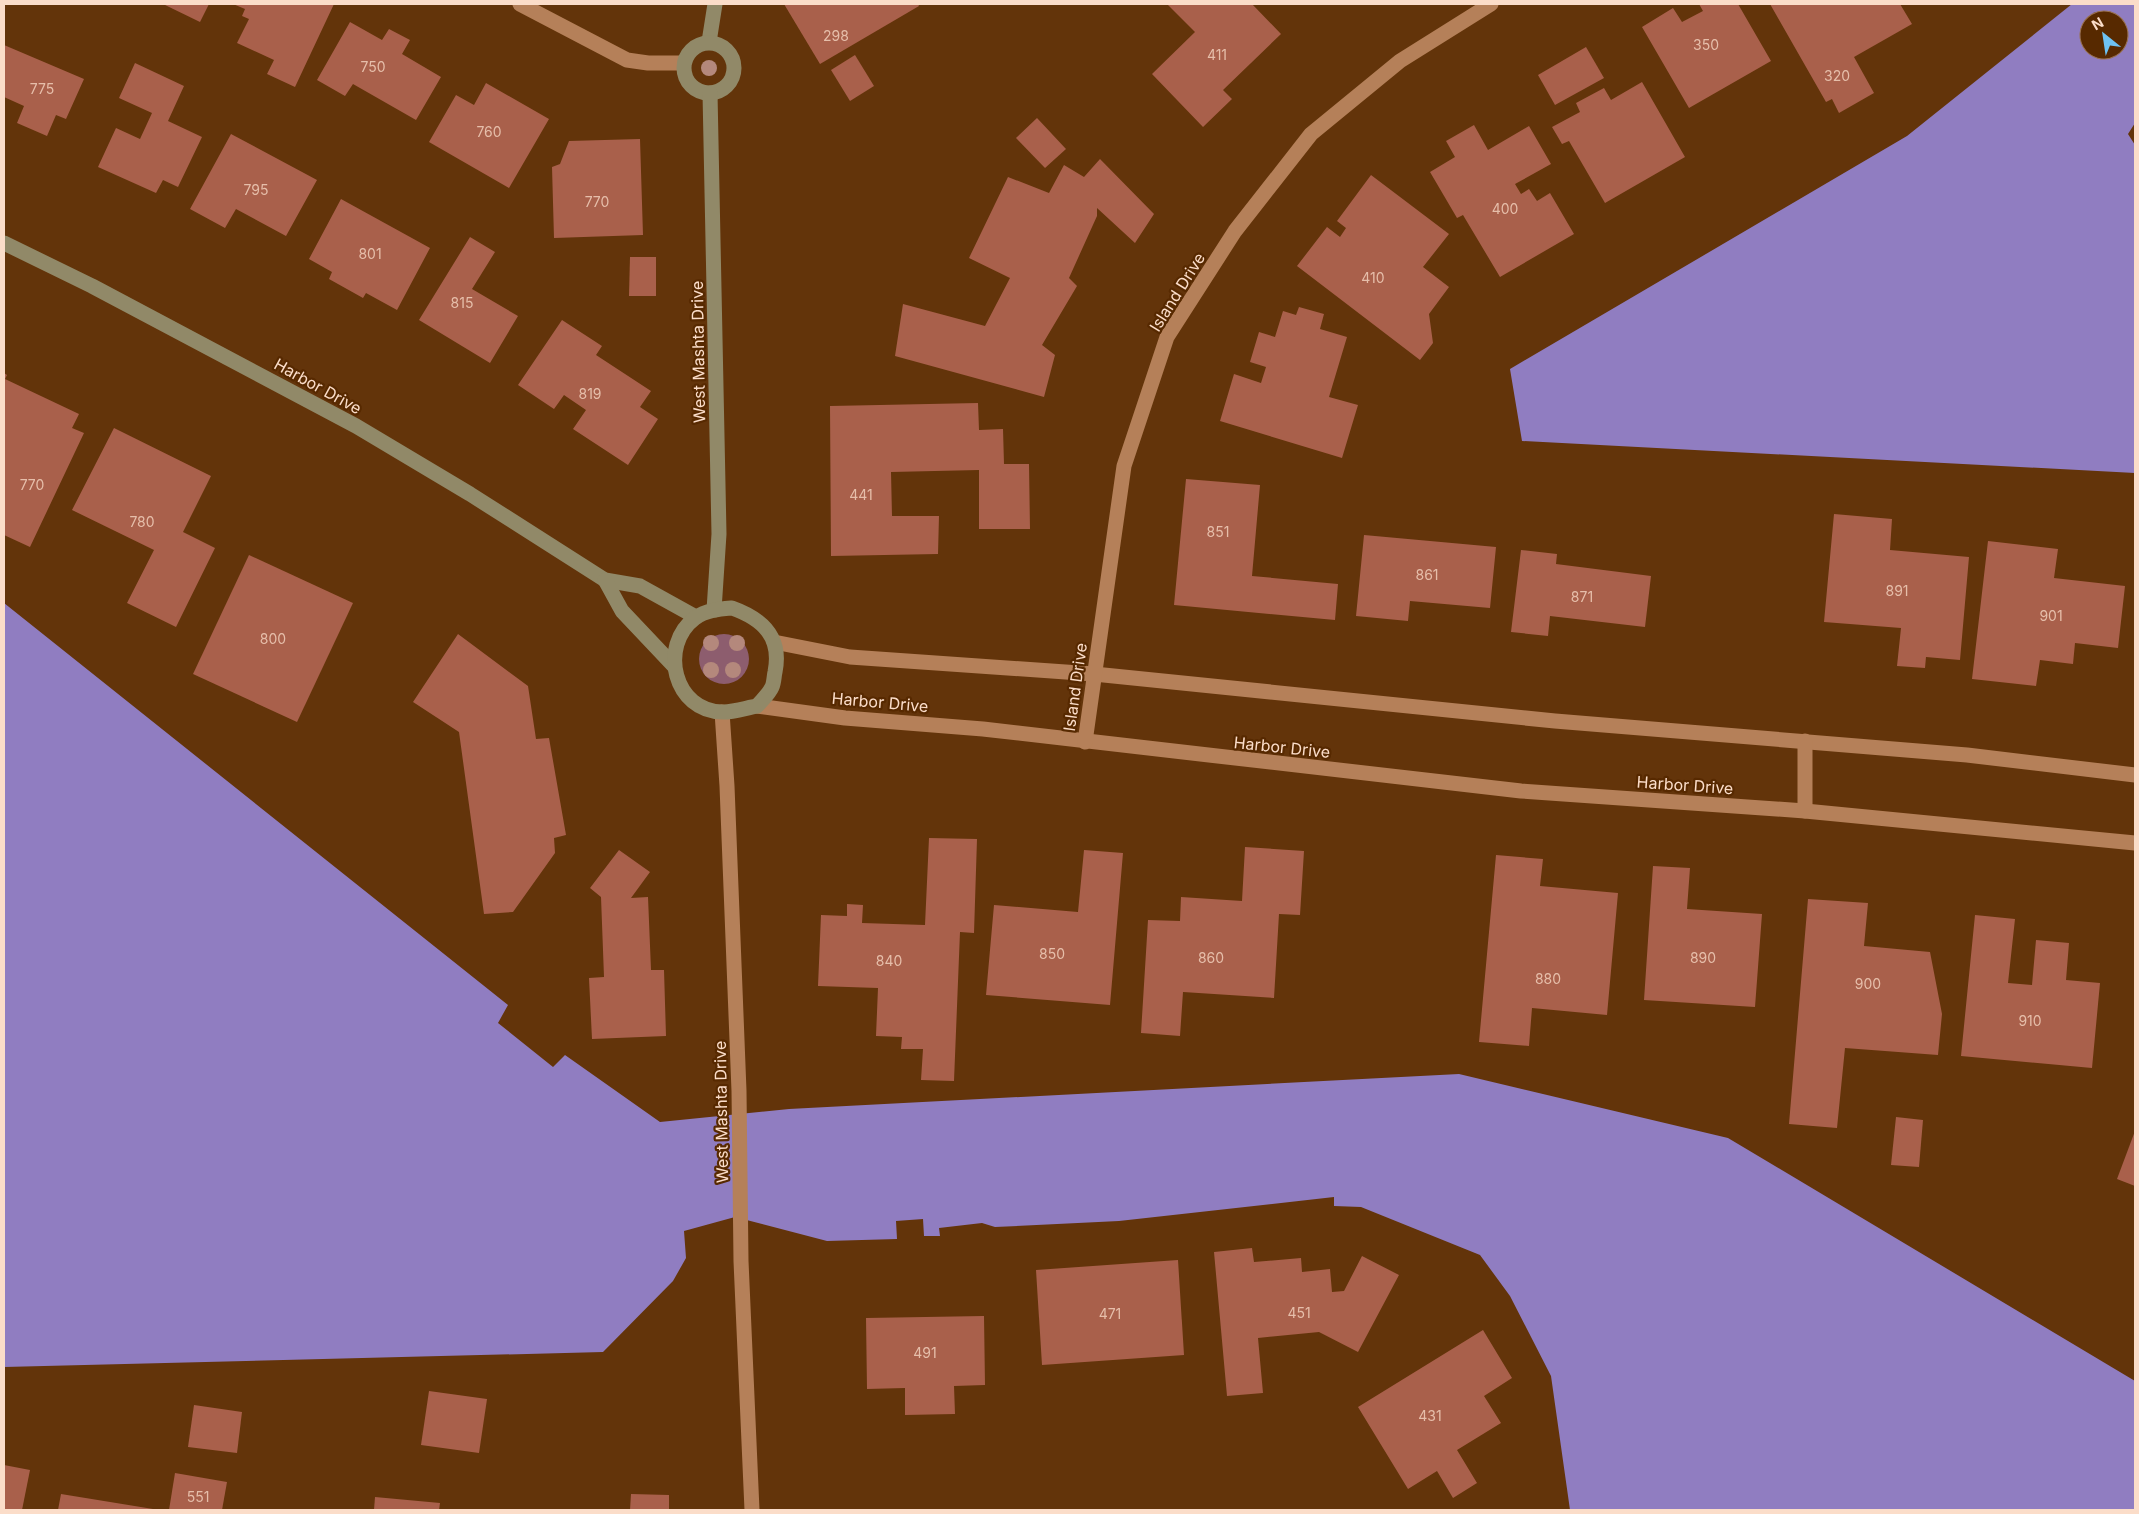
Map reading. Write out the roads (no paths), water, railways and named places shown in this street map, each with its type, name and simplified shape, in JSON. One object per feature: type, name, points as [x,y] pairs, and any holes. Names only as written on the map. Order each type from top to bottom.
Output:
[{"type":"street","points":[[520,4],[627,60],[648,63],[684,62]]},
{"type":"street","points":[[709,42],[715,4]]},
{"type":"street","name":"Island Drive","points":[[1085,742],[1124,466],[1167,337],[1235,231],[1311,134],[1400,61],[1491,4]]},
{"type":"street","points":[[709,42],[720,45],[729,52],[734,62],[734,73],[729,84],[720,91],[710,93],[699,91],[690,85],[684,74],[684,62],[689,52],[698,45],[709,42]]},
{"type":"street","name":"West Mashta Drive","points":[[710,93],[719,534],[714,610]]},
{"type":"street","name":"Harbor Drive","points":[[4,243],[92,286],[356,426],[470,494],[605,580],[640,586],[696,617]]},
{"type":"street","name":"Harbor Drive","points":[[605,580],[622,611],[674,666]]},
{"type":"street","points":[[732,608],[750,615],[765,626],[774,642],[777,660],[772,688],[757,706],[722,712],[705,708],[689,698],[679,683],[674,666],[675,648],[683,631],[696,617],[714,610],[732,608]]},
{"type":"street","points":[[774,642],[850,657],[1094,674],[1555,721],[1967,755],[2135,775]]},
{"type":"street","name":"Harbor Drive","points":[[757,706],[845,718],[983,729],[1521,791],[1805,811],[2135,843]]},
{"type":"street","name":"West Mashta Drive","points":[[722,712],[727,786],[739,1091],[741,1261],[752,1510]]},
{"type":"street","points":[[1804,741],[1805,811]]}]
